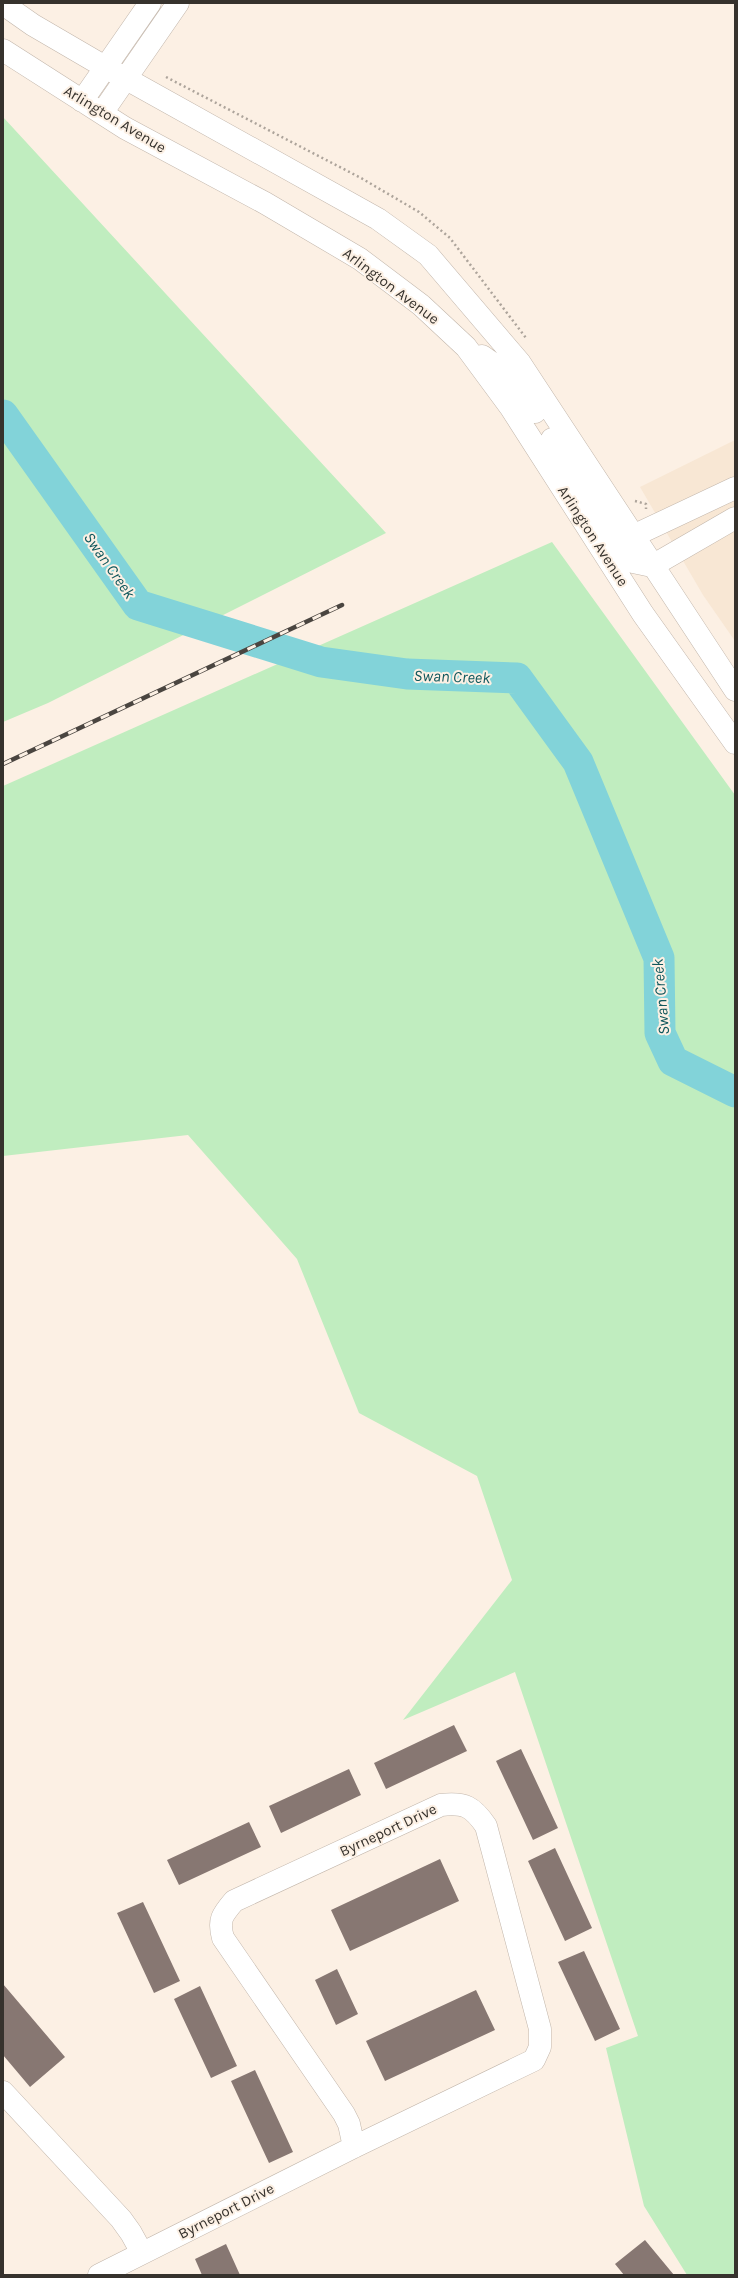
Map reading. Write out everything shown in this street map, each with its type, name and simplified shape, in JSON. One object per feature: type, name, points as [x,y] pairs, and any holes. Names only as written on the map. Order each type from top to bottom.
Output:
[{"type":"street","points":[[82,101],[150,3]]},
{"type":"street","points":[[102,113],[178,3]]},
{"type":"street","points":[[3,4],[33,24],[105,67],[378,219],[428,255],[520,363],[652,566],[735,690]]},
{"type":"street","name":"Arlington Avenue","points":[[3,50],[102,113],[265,203],[360,259],[421,305],[466,347],[511,408],[643,614],[735,743]]},
{"type":"street","points":[[466,347],[496,365],[517,386],[533,408],[620,549],[633,562],[652,566],[735,518]]},
{"type":"street","points":[[633,536],[735,488]]},
{"type":"street","name":"Byrneport Drive","points":[[99,2275],[354,2146],[534,2060],[540,2047],[540,2029],[486,1826],[476,1812],[458,1803],[441,1806],[234,1901],[225,1912],[220,1924],[223,1938],[344,2114],[349,2124],[354,2146]]},
{"type":"street","points":[[3,2092],[121,2219],[142,2253]]},
{"type":"shaded area","points":[[735,440],[735,641],[703,595],[640,487]]},
{"type":"green space","points":[[3,117],[386,533],[48,703],[3,722]]},
{"type":"green space","points":[[552,542],[735,795],[735,2275],[687,2275],[644,2206],[606,2048],[638,2036],[515,1672],[403,1720],[512,1580],[477,1476],[359,1413],[297,1259],[188,1135],[3,1156],[3,786]]},
{"type":"building","points":[[454,1725],[467,1751],[386,1789],[374,1763]]},
{"type":"building","points":[[521,1749],[558,1828],[533,1840],[496,1761]]},
{"type":"building","points":[[349,1769],[361,1795],[281,1833],[269,1806]]},
{"type":"building","points":[[249,1822],[261,1847],[179,1885],[167,1860]]},
{"type":"building","points":[[555,1848],[592,1928],[565,1941],[528,1861]]},
{"type":"building","points":[[440,1859],[459,1901],[350,1951],[331,1910]]},
{"type":"building","points":[[143,1902],[180,1981],[154,1993],[117,1913]]},
{"type":"building","points":[[584,1951],[620,2029],[595,2041],[558,1962]]},
{"type":"building","points":[[337,1969],[358,2014],[336,2025],[315,1980]]},
{"type":"building","points":[[3,1984],[65,2057],[30,2087],[3,2055]]},
{"type":"building","points":[[200,1986],[237,2066],[211,2078],[174,1999]]},
{"type":"building","points":[[476,1990],[495,2030],[385,2081],[366,2041]]},
{"type":"building","points":[[255,2070],[293,2152],[269,2163],[231,2081]]},
{"type":"building","points":[[645,2240],[674,2275],[624,2275],[615,2264]]},
{"type":"building","points":[[226,2244],[240,2275],[202,2275],[195,2259]]},
{"type":"waterway","name":"Swan Creek","points":[[3,415],[138,605],[321,662],[407,674],[517,678],[578,762],[659,958],[660,1033],[673,1061],[735,1092]]},
{"type":"railway","points":[[3,764],[342,605]]}]
